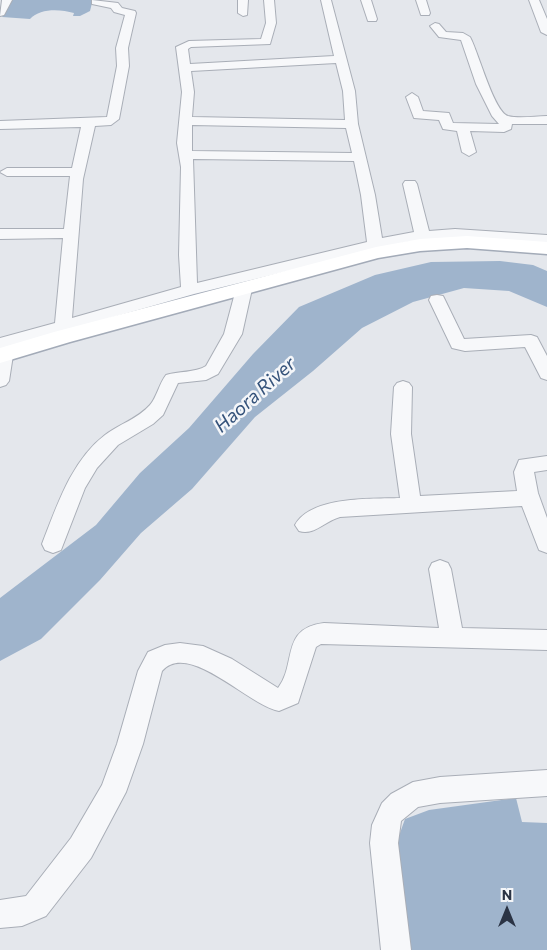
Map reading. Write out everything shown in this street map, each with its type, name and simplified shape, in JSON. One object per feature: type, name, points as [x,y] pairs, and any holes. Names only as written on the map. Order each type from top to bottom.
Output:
[{"type":"main road","points":[[1,352],[63,331],[244,289],[376,253],[420,245],[467,242],[547,248]]},
{"type":"street","points":[[0,12],[7,0]]},
{"type":"street","points":[[0,125],[109,121],[114,118],[122,66],[122,48],[131,13],[118,10],[114,5],[96,2],[97,0]]},
{"type":"street","points":[[243,0],[243,13]]},
{"type":"street","points":[[189,290],[187,256],[188,167],[184,121],[188,92],[182,47],[185,45],[266,42],[271,23],[269,0]]},
{"type":"street","points":[[326,0],[349,92],[352,124],[368,195],[375,244]]},
{"type":"street","points":[[366,0],[372,19]]},
{"type":"street","points":[[421,0],[425,13]]},
{"type":"street","points":[[534,0],[547,32]]},
{"type":"street","points":[[412,97],[418,115],[446,117],[449,127],[504,128],[506,126],[503,119],[496,114],[482,84],[466,39],[462,36],[443,35],[436,26]]},
{"type":"street","points":[[184,68],[342,59]]},
{"type":"street","points":[[503,119],[547,120]]},
{"type":"street","points":[[184,121],[352,124]]},
{"type":"street","points":[[89,122],[77,172],[70,233],[63,331],[189,290],[375,244],[422,235],[476,234],[547,240]]},
{"type":"street","points":[[463,128],[469,152]]},
{"type":"street","points":[[186,155],[359,157]]},
{"type":"street","points":[[7,172],[77,172]]},
{"type":"street","points":[[410,184],[422,235]]},
{"type":"street","points":[[0,234],[70,233]]},
{"type":"street","points":[[52,544],[81,476],[99,452],[112,440],[149,417],[157,409],[172,379],[178,376],[206,374],[212,370],[233,334],[244,289]]},
{"type":"street","points":[[437,300],[458,344],[531,341],[547,374]]},
{"type":"street","points":[[0,381],[1,352]]},
{"type":"street","points":[[403,386],[401,434],[411,505]]},
{"type":"street","points":[[547,463],[526,465],[524,469],[529,498],[547,544]]},
{"type":"street","points":[[306,525],[330,511],[529,498]]},
{"type":"street","points":[[440,569],[452,638]]},
{"type":"street","points":[[0,914],[22,912],[36,906],[81,848],[113,792],[130,744],[150,671],[153,663],[161,657],[172,654],[203,656],[216,662],[267,697],[279,700],[289,695],[306,641],[316,634],[547,640]]},
{"type":"street","points":[[396,950],[384,843],[386,825],[391,812],[400,803],[413,795],[489,786],[547,782]]},
{"type":"water","points":[[12,0],[95,0],[90,11],[80,16],[73,16],[74,13],[57,10],[39,13],[30,19],[2,17]]},
{"type":"water","name":"Haora River","points":[[500,261],[533,265],[547,271],[547,307],[509,291],[464,288],[413,302],[362,328],[313,371],[255,417],[192,489],[141,533],[100,580],[41,639],[0,661],[0,598],[96,525],[140,473],[189,428],[253,354],[299,307],[375,275],[431,262]]},
{"type":"water","points":[[516,798],[522,822],[547,823],[547,950],[407,950],[396,844],[405,819],[429,810]]}]
